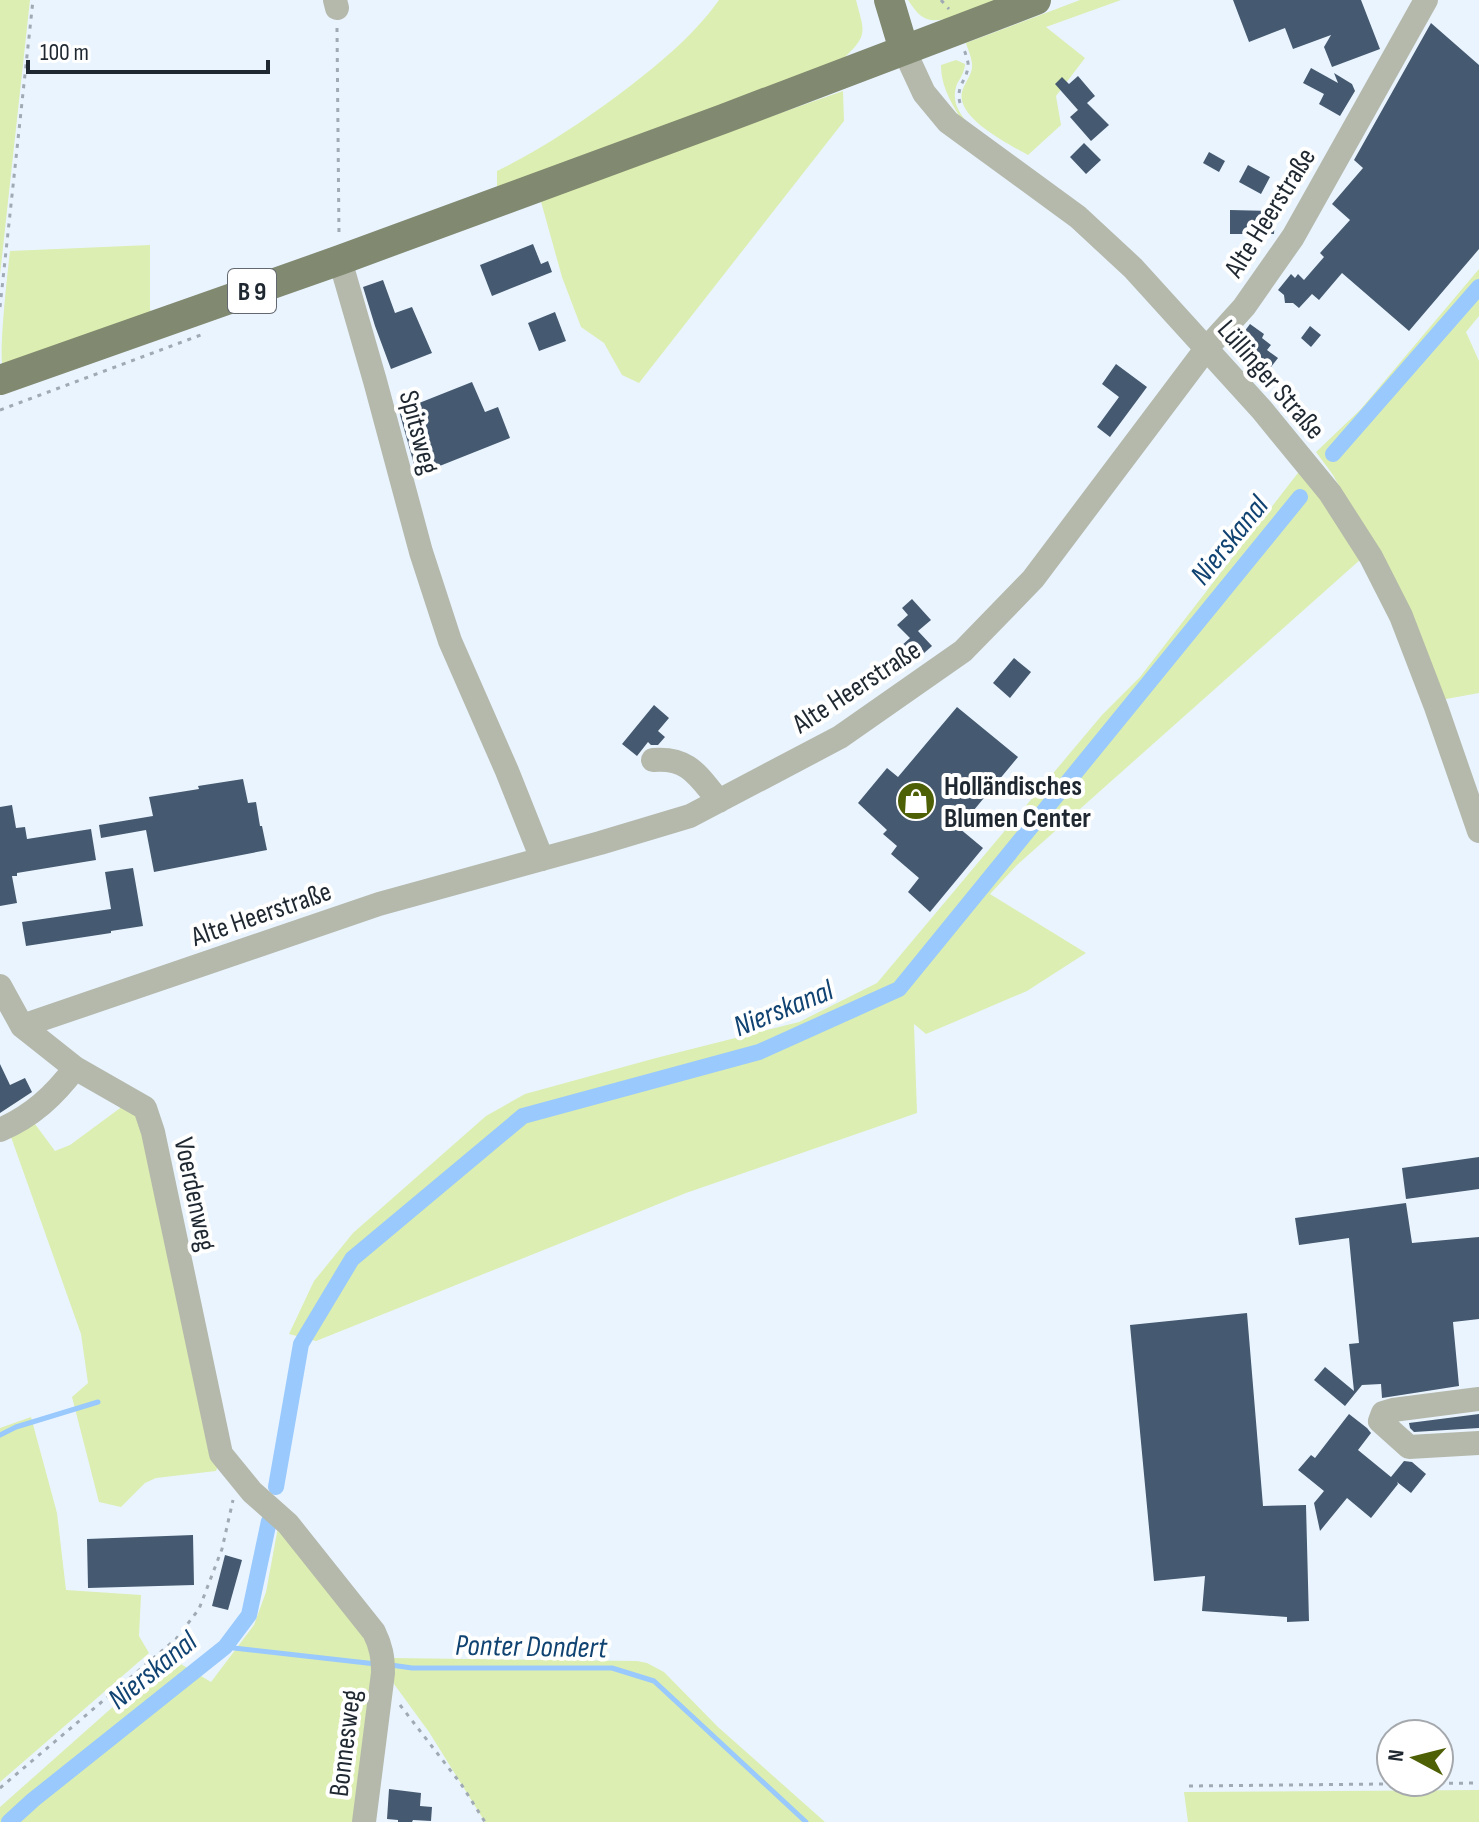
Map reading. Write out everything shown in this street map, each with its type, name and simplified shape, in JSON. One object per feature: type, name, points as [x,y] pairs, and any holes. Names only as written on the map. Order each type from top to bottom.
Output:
[{"type":"main road","points":[[889,0],[904,50]]},
{"type":"main road","name":"B 9","points":[[0,380],[340,260],[1036,0]]},
{"type":"street","name":"Alte Heerstraße","points":[[22,1026],[379,904],[690,816],[840,737],[963,651],[1033,579],[1206,349],[1244,307],[1293,237],[1426,0]]},
{"type":"street","name":"Lüllinger Straße","points":[[904,50],[924,93],[948,122],[1078,217],[1133,268],[1262,410],[1330,493],[1371,557],[1401,616],[1474,800],[1479,831]]},
{"type":"street","name":"Spitsweg","points":[[340,260],[421,552],[445,626],[542,859]]},
{"type":"street","points":[[653,760],[677,760],[691,768],[719,801]]},
{"type":"street","name":"Voerdenweg","points":[[0,986],[22,1026],[75,1068],[145,1108],[221,1454],[245,1485],[288,1524],[374,1632],[382,1670]]},
{"type":"street","points":[[0,1130],[21,1121],[58,1091],[75,1068]]},
{"type":"street","points":[[1479,1399],[1393,1410],[1383,1413],[1380,1421],[1409,1447],[1479,1443]]},
{"type":"street","name":"Bonnesweg","points":[[364,1822],[382,1670]]},
{"type":"path","points":[[0,307],[33,0]]},
{"type":"path","points":[[336,4],[340,260]]},
{"type":"path","points":[[958,99],[968,63],[965,52]]},
{"type":"path","points":[[0,1788],[176,1639],[199,1609],[245,1485]]},
{"type":"path","points":[[382,1670],[485,1822]]},
{"type":"path","points":[[1189,1786],[1479,1783]]},
{"type":"green space","points":[[0,0],[30,0],[0,275]]},
{"type":"green space","points":[[719,0],[856,0],[861,19],[861,38],[844,58],[497,191],[497,171],[559,136],[631,85],[685,40]]},
{"type":"green space","points":[[908,0],[997,0],[962,14],[934,20],[921,16]]},
{"type":"green space","points":[[1080,0],[1121,0],[1046,27],[1085,58],[1056,96],[1061,125],[1028,155],[986,129],[962,102],[962,92],[972,65],[966,43]]},
{"type":"green space","points":[[956,60],[965,64],[955,90],[955,100],[968,123],[963,122],[955,109],[943,81],[941,65]]},
{"type":"green space","points":[[843,91],[844,121],[639,383],[622,375],[604,343],[581,327],[562,277],[540,198]]},
{"type":"green space","points":[[150,245],[150,309],[153,319],[2,364],[10,251]]},
{"type":"green space","points":[[1479,269],[1479,316],[1466,332],[1479,361],[1479,693],[1435,701],[1373,546],[1333,475],[1316,452],[1360,410]]},
{"type":"green space","points":[[1301,469],[1361,559],[1017,865],[990,894],[1086,953],[1027,991],[926,1034],[914,1024],[917,1113],[686,1193],[316,1341],[289,1334],[314,1281],[353,1233],[486,1116],[525,1094],[799,1022],[877,983],[1102,715],[1140,677]]},
{"type":"green space","points":[[127,1103],[142,1113],[218,1465],[216,1471],[156,1478],[145,1483],[121,1507],[99,1502],[72,1397],[88,1383],[81,1334],[11,1137],[32,1120],[55,1151],[70,1145]]},
{"type":"green space","points":[[31,1417],[57,1513],[66,1590],[141,1595],[139,1636],[149,1653],[0,1782],[0,1428]]},
{"type":"green space","points":[[279,1522],[377,1630],[362,1822],[0,1822],[0,1807],[169,1657],[211,1682],[254,1625],[266,1592]]},
{"type":"green space","points":[[391,1658],[647,1663],[664,1672],[718,1727],[825,1822],[485,1822],[429,1732],[394,1684]]},
{"type":"green space","points":[[1455,1790],[1479,1790],[1479,1822],[1188,1822],[1184,1792],[1375,1791],[1375,1798],[1455,1798]]},
{"type":"building","points":[[1233,0],[1361,0],[1380,49],[1332,67],[1324,47],[1331,35],[1293,49],[1285,28],[1249,42]]},
{"type":"building","points":[[1431,23],[1479,65],[1479,249],[1409,331],[1342,273],[1319,300],[1312,294],[1299,308],[1293,303],[1285,303],[1284,295],[1278,290],[1291,274],[1295,278],[1298,274],[1304,280],[1324,257],[1320,253],[1350,220],[1332,204],[1363,168],[1354,160]]},
{"type":"building","points":[[1311,68],[1338,83],[1334,73],[1352,84],[1355,91],[1340,116],[1319,104],[1324,94],[1303,83]]},
{"type":"building","points":[[1078,76],[1095,96],[1087,103],[1109,125],[1091,141],[1070,117],[1078,110],[1055,84],[1062,77],[1069,84]]},
{"type":"building","points":[[1084,143],[1101,160],[1086,174],[1070,157]]},
{"type":"building","points":[[1209,152],[1225,161],[1219,172],[1203,163]]},
{"type":"building","points":[[1248,165],[1270,177],[1261,194],[1239,182]]},
{"type":"building","points":[[1230,210],[1275,211],[1274,234],[1230,234]]},
{"type":"building","points":[[533,244],[541,264],[548,261],[552,272],[492,296],[480,265]]},
{"type":"building","points":[[383,280],[395,313],[412,307],[432,353],[391,369],[363,287]]},
{"type":"building","points":[[555,312],[566,341],[539,351],[528,323]]},
{"type":"building","points":[[1250,324],[1264,334],[1262,338],[1271,345],[1267,350],[1278,358],[1263,377],[1253,369],[1261,357],[1238,340]]},
{"type":"building","points":[[1310,326],[1321,335],[1311,347],[1301,338]]},
{"type":"building","points":[[1116,364],[1147,387],[1110,437],[1097,427],[1119,397],[1102,384]]},
{"type":"building","points":[[472,382],[485,412],[498,407],[510,438],[417,475],[399,411]]},
{"type":"building","points":[[912,599],[931,620],[918,631],[932,646],[914,662],[900,647],[910,638],[897,625],[908,615],[902,608]]},
{"type":"building","points":[[1014,658],[1031,672],[1010,698],[993,683]]},
{"type":"building","points":[[654,705],[669,718],[658,731],[665,737],[658,745],[648,742],[637,756],[622,744]]},
{"type":"building","points":[[957,707],[1018,757],[959,828],[983,848],[930,912],[908,892],[919,878],[891,854],[897,846],[883,834],[887,830],[858,803],[887,768],[898,777]]},
{"type":"building","points":[[243,779],[248,803],[256,802],[267,850],[154,872],[146,830],[101,838],[99,825],[153,816],[149,797]]},
{"type":"building","points":[[12,805],[16,828],[25,827],[27,839],[91,829],[96,860],[17,873],[17,876],[12,876],[17,903],[0,906],[0,807]]},
{"type":"building","points":[[133,868],[143,926],[26,946],[22,922],[111,909],[105,872]]},
{"type":"building","points":[[0,1064],[10,1085],[25,1078],[32,1092],[0,1113]]},
{"type":"building","points":[[1479,1157],[1479,1189],[1406,1199],[1402,1168]]},
{"type":"building","points":[[1406,1203],[1412,1243],[1479,1237],[1479,1319],[1453,1322],[1459,1386],[1382,1398],[1381,1384],[1362,1385],[1345,1406],[1314,1380],[1325,1367],[1354,1391],[1349,1344],[1359,1343],[1349,1238],[1299,1245],[1295,1218]]},
{"type":"building","points":[[1247,1313],[1263,1506],[1306,1505],[1309,1621],[1287,1622],[1287,1617],[1202,1611],[1205,1576],[1154,1581],[1130,1325]]},
{"type":"building","points":[[1349,1414],[1371,1433],[1358,1450],[1391,1477],[1404,1461],[1412,1462],[1426,1474],[1411,1493],[1397,1482],[1371,1518],[1347,1498],[1320,1531],[1314,1503],[1324,1491],[1298,1470],[1311,1455],[1315,1458]]},
{"type":"building","points":[[1479,1414],[1479,1428],[1414,1432],[1409,1423]]},
{"type":"building","points":[[193,1535],[194,1585],[88,1588],[87,1539]]},
{"type":"building","points":[[225,1555],[242,1560],[228,1610],[212,1606]]},
{"type":"building","points":[[389,1789],[421,1793],[420,1806],[432,1807],[431,1821],[398,1822],[387,1819]]},
{"type":"waterway","name":"Nierskanal","points":[[1333,454],[1479,287]]},
{"type":"waterway","name":"Nierskanal","points":[[276,1487],[301,1344],[352,1259],[523,1116],[759,1052],[899,989],[1300,497]]},
{"type":"waterway","points":[[0,1435],[16,1427],[98,1402]]},
{"type":"waterway","name":"Nierskanal","points":[[9,1822],[225,1647],[249,1615],[269,1521]]},
{"type":"waterway","name":"Ponter Dondert","points":[[225,1647],[376,1664]]},
{"type":"waterway","name":"Ponter Dondert","points":[[391,1665],[412,1668],[612,1668],[654,1681],[806,1822]]},
{"type":"place","name":"Holländisches Blumen Center","points":[[916,801]]}]
